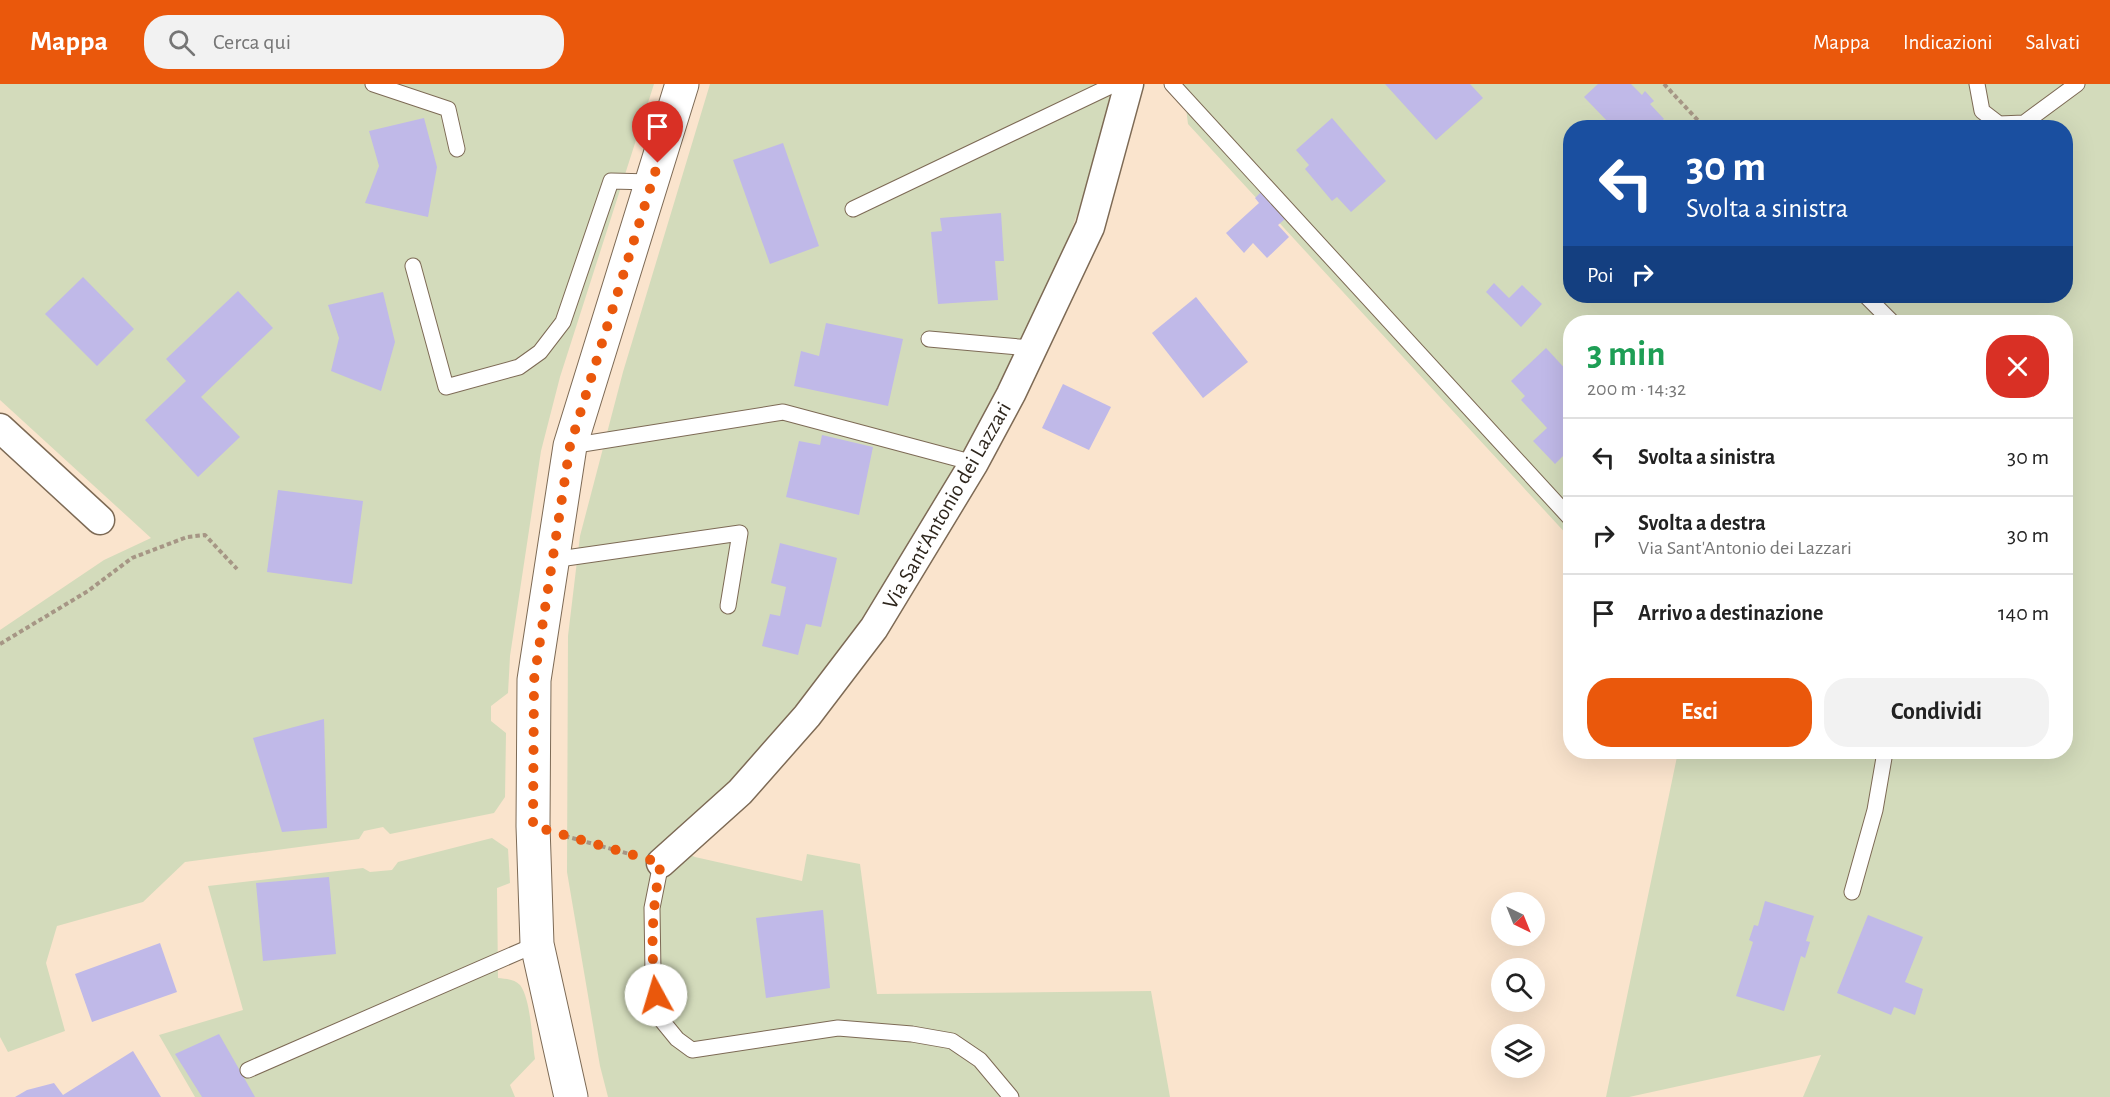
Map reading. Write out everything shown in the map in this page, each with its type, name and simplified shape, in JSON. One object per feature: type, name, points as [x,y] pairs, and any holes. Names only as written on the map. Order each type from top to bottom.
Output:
[{"type":"street","points":[[571,1097],[537,944],[533,826],[534,680],[570,446],[682,84]]},
{"type":"street","name":"Via Sant'Antonio dei Lazzari","points":[[661,863],[740,792],[807,716],[874,628],[974,464],[1011,394],[1089,226],[1129,84]]},
{"type":"street","points":[[0,428],[100,520]]},
{"type":"lane","points":[[373,84],[448,109],[457,149]]},
{"type":"lane","points":[[853,209],[1115,84]]},
{"type":"lane","points":[[1172,84],[1563,510]]},
{"type":"lane","points":[[1977,84],[1982,111],[1994,120]]},
{"type":"lane","points":[[2028,120],[2077,84]]},
{"type":"lane","points":[[413,266],[446,387],[519,367],[540,352],[563,322],[611,181],[651,182]]},
{"type":"lane","points":[[1873,303],[1885,315]]},
{"type":"lane","points":[[929,339],[1031,348]]},
{"type":"lane","points":[[570,446],[783,412],[974,464]]},
{"type":"lane","points":[[552,560],[740,533],[728,606]]},
{"type":"lane","points":[[1852,892],[1875,810],[1884,759]]},
{"type":"lane","points":[[661,863],[652,908],[653,974],[659,1017],[677,1039],[692,1050],[838,1028],[912,1034],[952,1041],[980,1060],[1011,1097]]},
{"type":"lane","points":[[248,1070],[537,944]]},
{"type":"path","points":[[1664,84],[1698,120]]},
{"type":"path","points":[[0,644],[88,591],[132,558],[188,537],[205,535],[237,569]]},
{"type":"path","points":[[533,826],[661,863]]},
{"type":"green space","points":[[0,84],[654,84],[560,377],[541,451],[510,656],[508,693],[491,706],[491,721],[506,733],[505,797],[494,813],[390,834],[383,827],[364,831],[359,839],[185,862],[143,902],[57,926],[46,963],[65,1031],[8,1052],[0,1037],[0,630],[104,560],[151,538],[0,400]]},
{"type":"green space","points":[[710,84],[1112,84],[1086,189],[1047,291],[966,447],[917,535],[864,620],[820,680],[746,765],[668,845],[695,857],[802,881],[807,854],[860,864],[877,994],[1151,991],[1170,1097],[608,1097],[600,1066],[567,872],[568,636],[580,536],[623,372]]},
{"type":"green space","points":[[1183,84],[2110,84],[2110,1097],[1803,1097],[1821,1055],[1629,1097],[1606,1097],[1677,759],[2073,759],[2073,315],[1563,315],[1563,530],[1188,124]]},
{"type":"green space","points":[[492,838],[508,849],[510,883],[497,888],[498,978],[515,982],[524,991],[529,1010],[535,1059],[510,1085],[515,1097],[195,1097],[159,1035],[243,1010],[208,886],[363,868],[370,872],[392,870],[398,862]]},
{"type":"building","points":[[1385,84],[1470,84],[1483,98],[1436,140]]},
{"type":"building","points":[[1598,84],[1631,84],[1642,95],[1645,91],[1654,101],[1650,104],[1664,119],[1606,120],[1584,97]]},
{"type":"building","points":[[424,118],[437,167],[428,217],[365,203],[379,166],[369,131]]},
{"type":"building","points":[[1332,118],[1386,181],[1351,212],[1337,197],[1332,201],[1305,169],[1309,165],[1296,150]]},
{"type":"building","points":[[783,143],[819,246],[770,264],[733,160]]},
{"type":"building","points":[[1261,192],[1285,219],[1278,225],[1289,237],[1267,258],[1253,243],[1244,253],[1226,233],[1259,203],[1255,198]]},
{"type":"building","points":[[1001,213],[1004,261],[995,261],[998,300],[938,304],[931,232],[942,231],[940,218]]},
{"type":"building","points":[[83,277],[134,329],[97,366],[45,314]]},
{"type":"building","points":[[1494,283],[1509,298],[1522,285],[1542,304],[1521,327],[1486,292]]},
{"type":"building","points":[[238,291],[273,328],[201,397],[240,437],[198,477],[145,420],[186,381],[166,359]]},
{"type":"building","points":[[383,292],[395,342],[381,391],[331,371],[339,338],[328,305]]},
{"type":"building","points":[[1196,297],[1248,362],[1203,398],[1152,333]]},
{"type":"building","points":[[826,323],[903,339],[888,406],[794,386],[801,351],[819,356]]},
{"type":"building","points":[[1546,348],[1563,366],[1563,456],[1555,464],[1533,441],[1547,428],[1521,400],[1525,396],[1511,381]]},
{"type":"building","points":[[1063,384],[1111,407],[1089,450],[1042,428]]},
{"type":"building","points":[[822,435],[873,447],[859,515],[786,497],[799,441],[820,445]]},
{"type":"building","points":[[278,490],[363,501],[352,584],[267,572]]},
{"type":"building","points":[[780,543],[837,558],[821,627],[806,624],[798,655],[762,646],[770,614],[780,616],[786,587],[771,583]]},
{"type":"building","points":[[324,719],[327,828],[282,832],[253,738]]},
{"type":"building","points":[[329,877],[336,954],[263,961],[256,883]]},
{"type":"building","points":[[1765,901],[1814,916],[1806,941],[1810,942],[1805,958],[1801,956],[1784,1011],[1736,996],[1753,942],[1749,940],[1754,925],[1758,926]]},
{"type":"building","points":[[823,910],[830,988],[766,998],[756,918]]},
{"type":"building","points":[[1868,915],[1923,937],[1905,982],[1923,989],[1915,1015],[1894,1007],[1891,1015],[1837,993]]},
{"type":"building","points":[[160,943],[177,992],[92,1022],[75,974]]},
{"type":"building","points":[[219,1034],[255,1097],[202,1097],[175,1054]]},
{"type":"building","points":[[133,1051],[161,1097],[15,1097],[27,1090],[54,1083],[63,1095]]},
{"type":"route","points":[[656,995],[653,974],[652,908],[661,863],[533,826],[534,680],[570,446],[658,163]]}]
